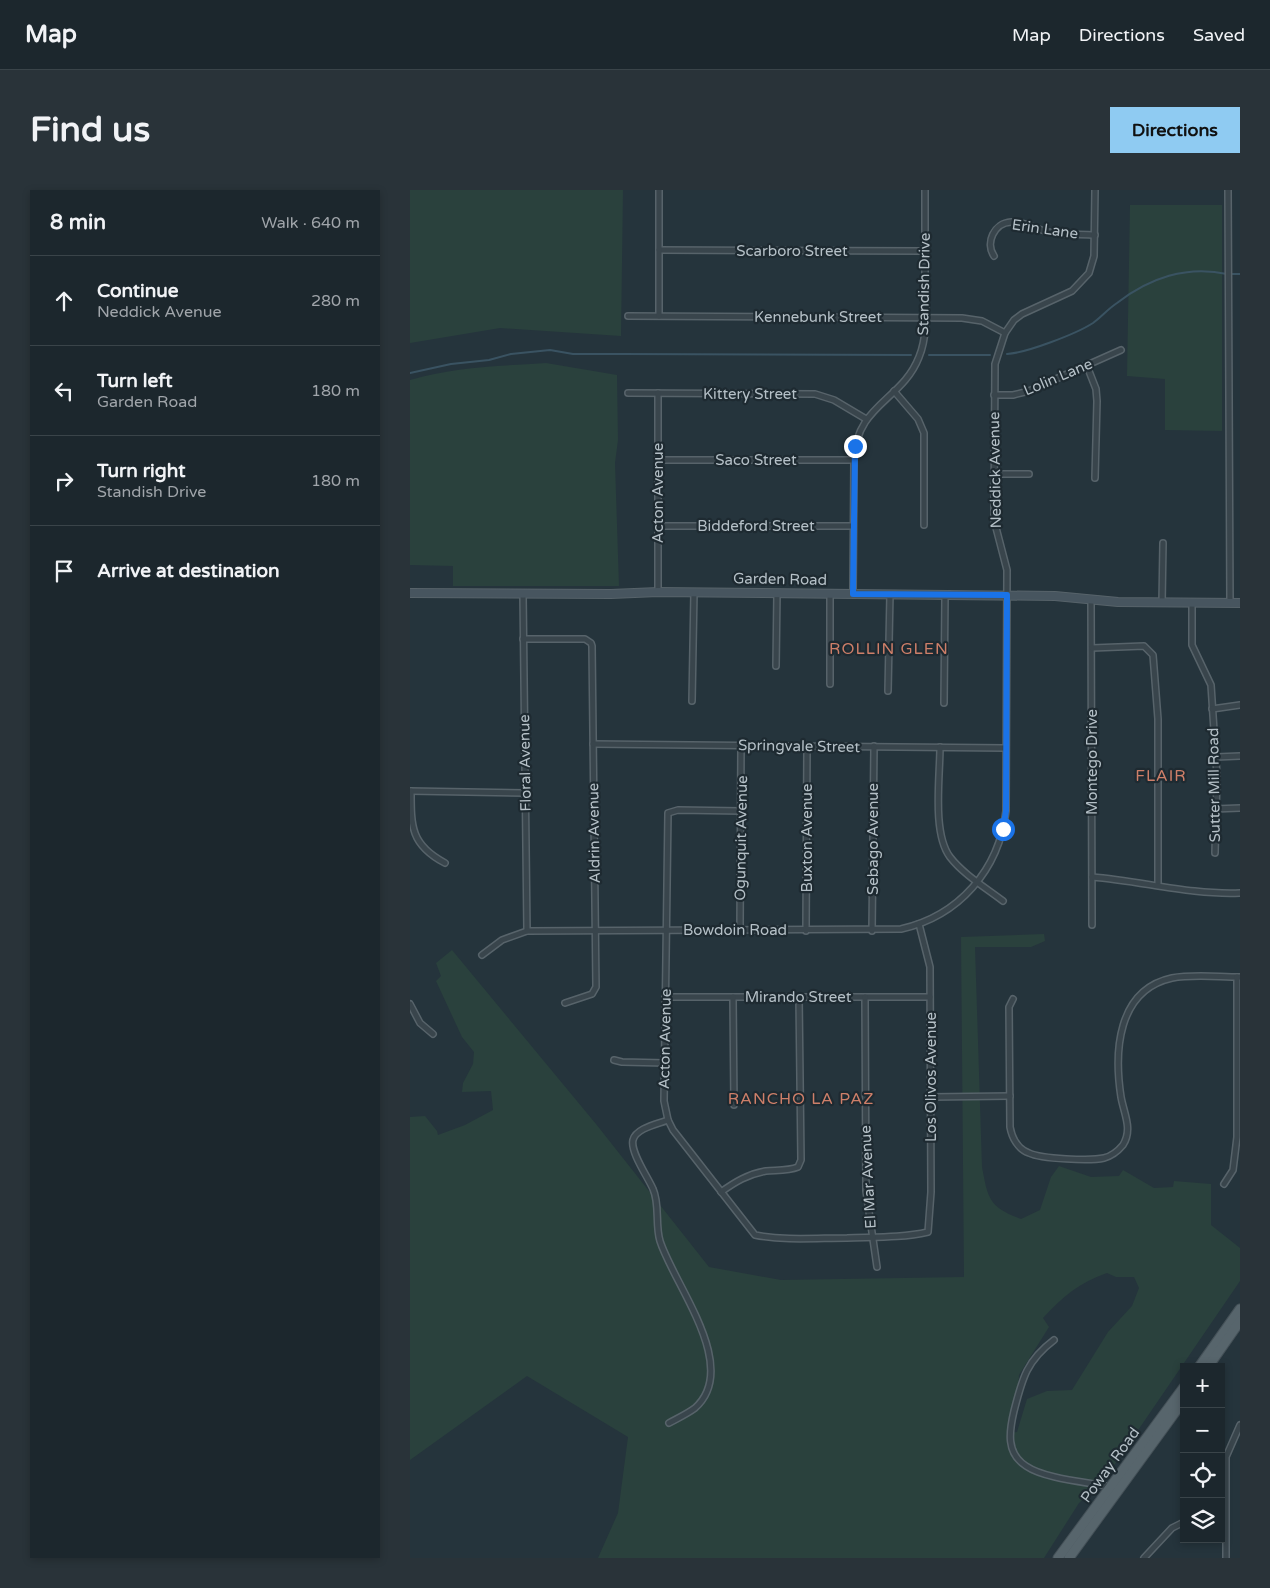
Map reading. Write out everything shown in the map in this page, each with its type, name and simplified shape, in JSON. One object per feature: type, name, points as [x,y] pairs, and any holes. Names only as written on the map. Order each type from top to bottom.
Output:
[{"type":"main road","points":[[1202,1363],[1240,1309]]},
{"type":"main road","points":[[1211,1363],[1240,1322]]},
{"type":"main road","name":"Poway Road","points":[[1058,1558],[1180,1393]]},
{"type":"main road","name":"Poway Road","points":[[1069,1558],[1180,1405]]},
{"type":"street","points":[[659,190],[659,316]]},
{"type":"street","name":"Standish Drive","points":[[853,594],[854,460],[856,440],[866,419],[908,376],[920,357],[926,318],[925,190]]},
{"type":"street","name":"Neddick Avenue","points":[[978,881],[994,857],[1003,829],[1006,811],[1007,595],[1006,565],[995,526],[995,364],[1005,334],[1018,317],[1067,294],[1081,284],[1093,262],[1095,190]]},
{"type":"street","points":[[1228,190],[1230,603]]},
{"type":"street","name":"Erin Lane","points":[[994,256],[990,248],[990,240],[997,228],[1007,222],[1019,222],[1059,234],[1095,235]]},
{"type":"street","name":"Scarboro Street","points":[[659,250],[925,251]]},
{"type":"street","name":"Kennebunk Street","points":[[628,316],[975,320],[1005,334]]},
{"type":"street","name":"Lolin Lane","points":[[994,395],[1013,395],[1028,391],[1121,350]]},
{"type":"street","points":[[1087,366],[1096,388],[1097,401],[1095,478]]},
{"type":"street","points":[[894,391],[918,419],[923,428],[924,525]]},
{"type":"street","name":"Kittery Street","points":[[628,393],[815,394],[834,400],[866,419]]},
{"type":"street","name":"Acton Avenue","points":[[658,393],[658,592]]},
{"type":"street","name":"Saco Street","points":[[658,460],[854,460]]},
{"type":"street","points":[[994,474],[1029,474]]},
{"type":"street","name":"Biddeford Street","points":[[658,526],[853,526]]},
{"type":"street","points":[[1162,603],[1163,543]]},
{"type":"street","points":[[692,701],[694,592]]},
{"type":"street","name":"Garden Road","points":[[410,593],[694,592],[1007,595],[1072,596],[1091,600],[1162,603],[1240,603]]},
{"type":"street","points":[[776,666],[777,593]]},
{"type":"street","name":"Floral Avenue","points":[[523,594],[527,931]]},
{"type":"street","points":[[830,594],[830,684]]},
{"type":"street","points":[[888,691],[890,594]]},
{"type":"street","points":[[944,703],[945,595]]},
{"type":"street","name":"Montego Drive","points":[[1091,600],[1092,925]]},
{"type":"street","name":"Sutter Mill Road","points":[[1192,603],[1192,645],[1210,680],[1216,757],[1215,853]]},
{"type":"street","name":"Aldrin Avenue","points":[[523,639],[585,639],[591,642],[595,930],[594,992],[566,1003]]},
{"type":"street","points":[[1092,648],[1144,646],[1154,655],[1158,704],[1158,885]]},
{"type":"street","points":[[1212,709],[1240,705]]},
{"type":"street","name":"Springvale Street","points":[[593,744],[1006,748]]},
{"type":"street","name":"Ogunquit Avenue","points":[[740,930],[742,745]]},
{"type":"street","name":"Buxton Avenue","points":[[806,931],[807,746]]},
{"type":"street","name":"Sebago Avenue","points":[[872,931],[874,746]]},
{"type":"street","points":[[940,747],[941,840],[955,864],[1003,901]]},
{"type":"street","points":[[1216,757],[1240,756]]},
{"type":"street","points":[[445,863],[433,856],[416,838],[411,824],[411,792],[525,793]]},
{"type":"street","points":[[1214,809],[1240,808]]},
{"type":"street","name":"Acton Avenue","points":[[741,811],[678,810],[668,813],[664,1063],[664,1101],[668,1120],[755,1235],[769,1238],[872,1237]]},
{"type":"street","points":[[1092,878],[1195,891],[1240,893]]},
{"type":"street","name":"Bowdoin Road","points":[[482,955],[502,940],[527,931],[872,931],[901,929],[919,924],[952,908],[978,881]]},
{"type":"street","name":"Los Olivos Avenue","points":[[872,1237],[928,1232],[931,1200],[930,960],[919,924]]},
{"type":"street","points":[[1013,999],[1009,1007],[1010,1096],[1011,1131],[1016,1143],[1023,1150],[1041,1156],[1096,1159],[1113,1154],[1122,1145],[1127,1136],[1128,1121],[1120,1083],[1120,1041],[1123,1022],[1133,1002],[1149,987],[1172,978],[1238,977],[1237,1138],[1234,1170],[1224,1184]]},
{"type":"street","name":"Mirando Street","points":[[665,997],[930,997]]},
{"type":"street","points":[[733,997],[734,1105]]},
{"type":"street","points":[[721,1192],[748,1176],[798,1167],[801,1160],[799,997]]},
{"type":"street","name":"El Mar Avenue","points":[[865,997],[866,1191],[878,1267]]},
{"type":"street","points":[[410,1004],[420,1023],[434,1034]]},
{"type":"street","points":[[614,1060],[622,1062],[664,1063]]},
{"type":"street","points":[[931,1097],[1010,1096]]},
{"type":"street","points":[[668,1120],[640,1131],[636,1135],[633,1144],[637,1157],[654,1191],[660,1240],[700,1327],[709,1352],[712,1376],[707,1391],[696,1407],[669,1423]]},
{"type":"street","points":[[1054,1340],[1042,1349],[1032,1362],[1020,1384],[1010,1431],[1011,1448],[1026,1466],[1041,1473],[1111,1488]]},
{"type":"street","points":[[1224,1498],[1226,1457],[1240,1426]]},
{"type":"street","points":[[1144,1558],[1172,1528],[1180,1524]]},
{"type":"street","points":[[1225,1543],[1226,1558]]},
{"type":"green space","points":[[410,190],[623,190],[621,336],[500,328],[410,343]]},
{"type":"green space","points":[[1130,205],[1222,205],[1222,431],[1165,430],[1165,379],[1127,376]]},
{"type":"green space","points":[[546,363],[617,375],[618,440],[615,463],[619,586],[453,586],[453,566],[410,565],[410,380],[443,372],[494,366]]},
{"type":"green space","points":[[1044,934],[1045,941],[1031,947],[975,947],[982,1167],[986,1187],[992,1200],[1002,1210],[1021,1219],[1040,1210],[1051,1177],[1059,1166],[1091,1177],[1119,1176],[1123,1170],[1154,1188],[1173,1187],[1174,1181],[1211,1184],[1211,1225],[1240,1248],[1240,1281],[1184,1363],[1180,1363],[1180,1369],[1104,1480],[1079,1503],[1044,1558],[598,1558],[618,1513],[628,1437],[527,1376],[410,1460],[410,1117],[425,1116],[438,1135],[465,1125],[493,1110],[491,1091],[462,1092],[463,1083],[473,1064],[474,1052],[462,1037],[436,981],[441,976],[436,963],[452,950],[596,1124],[709,1267],[781,1280],[964,1277],[961,937]],"holes":[[[1107,1273],[1116,1277],[1134,1277],[1139,1288],[1132,1306],[1108,1332],[1072,1390],[1047,1391],[1027,1399],[1017,1432],[1007,1433],[1011,1408],[1018,1390],[1019,1375],[1049,1327],[1043,1318],[1064,1297],[1088,1281]]]},
{"type":"waterway","points":[[1007,354],[1038,347],[1085,327],[1093,323],[1129,294],[1155,280],[1197,271],[1227,274]]},
{"type":"waterway","points":[[1231,274],[1240,274]]},
{"type":"waterway","points":[[410,373],[451,364],[489,360],[511,354],[550,350],[573,354],[911,355]]},
{"type":"waterway","points":[[929,355],[990,355]]},
{"type":"district","name":"ROLLIN GLEN","points":[[889,649]]},
{"type":"district","name":"FLAIR","points":[[1161,776]]},
{"type":"district","name":"RANCHO LA PAZ","points":[[801,1099]]},
{"type":"route","points":[[855,446],[853,594],[1007,595],[1006,811],[1003,829]]}]
